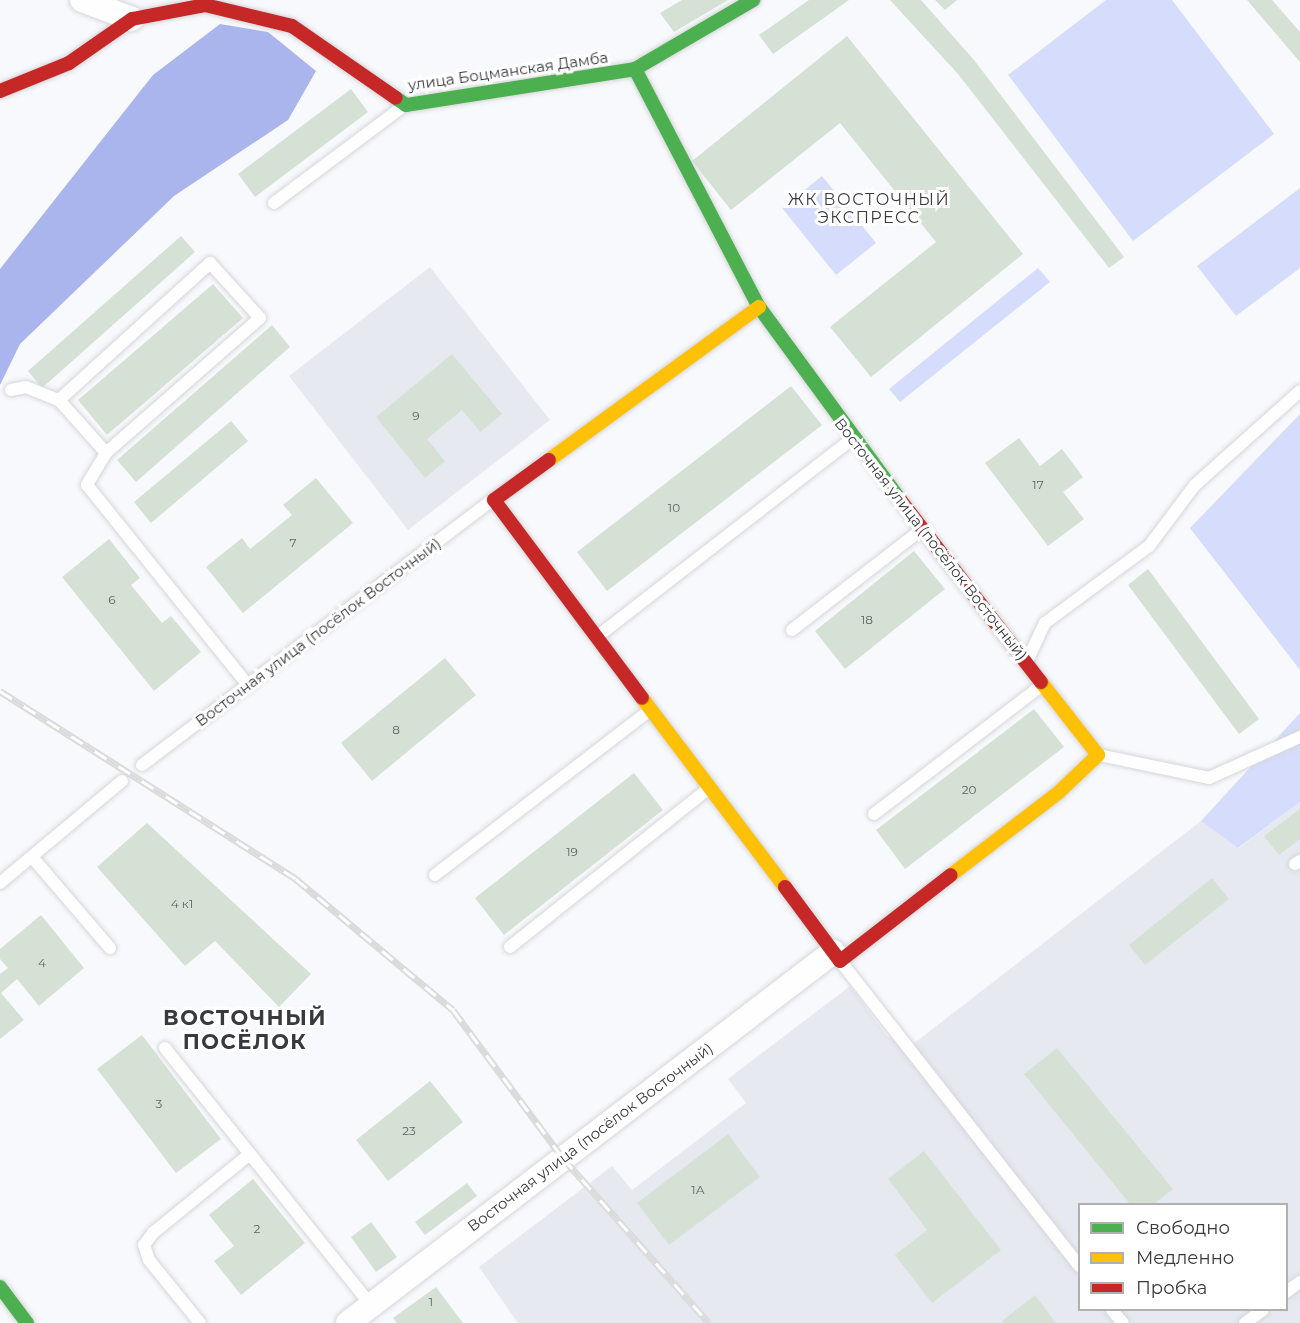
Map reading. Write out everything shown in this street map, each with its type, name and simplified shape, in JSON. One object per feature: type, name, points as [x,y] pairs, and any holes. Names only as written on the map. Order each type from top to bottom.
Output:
[{"type":"street","points":[[82,0],[132,19]]},
{"type":"street","name":"улица Боцманская Дамба","points":[[132,19],[205,5],[292,26],[406,105],[635,69],[753,0]]},
{"type":"street","points":[[0,91],[69,63],[132,19]]},
{"type":"street","points":[[635,69],[759,308]]},
{"type":"street","name":"Восточная улица (посёлок Восточный)","points":[[348,1323],[836,956],[1059,792],[1098,755],[922,529],[759,308],[494,500]]},
{"type":"street","points":[[494,500],[711,786],[836,956]]},
{"type":"street","points":[[0,1287],[27,1323]]},
{"type":"lane","points":[[274,202],[406,105]]},
{"type":"lane","points":[[59,400],[210,263],[260,318],[106,453],[87,485],[248,685]]},
{"type":"lane","points":[[11,390],[26,387],[59,400],[106,453]]},
{"type":"lane","points":[[1027,663],[1045,623],[1149,546],[1195,485],[1300,391]]},
{"type":"lane","points":[[597,636],[853,438]]},
{"type":"lane","name":"Восточная улица (посёлок Восточный)","points":[[142,765],[494,500]]},
{"type":"lane","points":[[792,630],[922,529]]},
{"type":"lane","points":[[874,814],[1043,684]]},
{"type":"lane","points":[[435,875],[652,708]]},
{"type":"lane","points":[[1098,755],[1209,778],[1300,736]]},
{"type":"lane","points":[[0,883],[122,781]]},
{"type":"lane","points":[[510,947],[711,786]]},
{"type":"lane","points":[[32,857],[110,948]]},
{"type":"lane","points":[[836,956],[1078,1265]]},
{"type":"lane","points":[[165,1048],[371,1305]]},
{"type":"lane","points":[[200,1323],[149,1260],[144,1245],[153,1233],[250,1154]]},
{"type":"lane","points":[[1288,1291],[1300,1282]]},
{"type":"lane","points":[[1113,1311],[1123,1323]]},
{"type":"lane","points":[[1245,1323],[1262,1311]]},
{"type":"shaded area","points":[[1106,0],[1172,0],[1274,134],[1133,241],[1008,75]]},
{"type":"shaded area","points":[[822,176],[876,243],[836,275],[782,208]]},
{"type":"shaded area","points":[[1300,188],[1300,268],[1236,316],[1197,266]]},
{"type":"shaded area","points":[[430,267],[550,420],[408,530],[289,376]]},
{"type":"shaded area","points":[[1038,268],[1050,282],[900,402],[889,389]]},
{"type":"shaded area","points":[[1300,414],[1300,670],[1190,528]]},
{"type":"shaded area","points":[[1300,713],[1300,802],[1238,848],[1201,821]]},
{"type":"shaded area","points":[[1300,802],[1300,1323],[518,1323],[479,1267],[612,1166],[632,1190],[746,1103],[728,1079],[850,986],[887,1036],[908,1048],[1201,821],[1239,848]]},
{"type":"water","points":[[220,24],[268,32],[316,71],[288,120],[174,196],[20,344],[0,385],[0,269],[153,75]]},
{"type":"building","points":[[682,0],[728,0],[674,32],[660,13]]},
{"type":"building","points":[[809,0],[849,0],[773,54],[759,35]]},
{"type":"building","points":[[890,0],[921,0],[974,60],[1124,257],[1109,268],[958,74]]},
{"type":"building","points":[[935,0],[957,0],[945,10]]},
{"type":"building","points":[[1247,0],[1272,0],[1300,32],[1300,62]]},
{"type":"building","points":[[847,36],[1023,254],[871,377],[830,327],[936,242],[840,123],[731,210],[692,161]]},
{"type":"building","points":[[351,89],[368,112],[255,197],[238,174]]},
{"type":"building","points":[[181,236],[195,252],[42,388],[28,371]]},
{"type":"building","points":[[213,284],[243,318],[107,435],[78,400]]},
{"type":"building","points":[[272,325],[290,347],[136,482],[117,460]]},
{"type":"building","points":[[452,354],[502,414],[480,432],[462,410],[427,439],[445,461],[425,478],[376,417]]},
{"type":"building","points":[[791,386],[822,425],[607,591],[577,552]]},
{"type":"building","points":[[231,421],[248,441],[151,523],[134,502]]},
{"type":"building","points":[[1019,438],[1040,466],[1062,449],[1083,477],[1063,492],[1084,519],[1048,546],[985,463]]},
{"type":"building","points":[[316,478],[353,523],[243,613],[206,567],[242,538],[250,549],[292,515],[283,505]]},
{"type":"building","points":[[109,539],[140,578],[131,585],[162,623],[171,616],[201,652],[154,691],[62,577]]},
{"type":"building","points":[[914,551],[945,589],[845,669],[815,631]]},
{"type":"building","points":[[1148,569],[1259,719],[1239,734],[1128,585]]},
{"type":"building","points":[[445,658],[476,695],[372,781],[341,743]]},
{"type":"building","points":[[1034,709],[1064,747],[905,869],[876,830]]},
{"type":"building","points":[[634,773],[663,810],[504,935],[475,898]]},
{"type":"building","points":[[1300,809],[1300,839],[1279,855],[1264,836]]},
{"type":"building","points":[[147,823],[311,974],[279,1007],[215,941],[185,966],[97,867]]},
{"type":"building","points":[[1212,878],[1229,899],[1145,965],[1129,945]]},
{"type":"building","points":[[41,915],[84,968],[39,1006],[17,979],[1,993],[24,1020],[0,1039],[0,974],[8,968],[0,959],[0,949]]},
{"type":"building","points":[[142,1035],[221,1139],[176,1173],[97,1069]]},
{"type":"building","points":[[1057,1048],[1173,1189],[1155,1203],[1129,1203],[1024,1074]]},
{"type":"building","points":[[430,1081],[463,1122],[388,1181],[356,1140]]},
{"type":"building","points":[[728,1134],[760,1177],[669,1245],[637,1203]]},
{"type":"building","points":[[924,1151],[1001,1250],[932,1303],[895,1255],[927,1230],[888,1179]]},
{"type":"building","points":[[253,1179],[305,1243],[241,1295],[214,1261],[234,1246],[209,1215]]},
{"type":"building","points":[[467,1183],[477,1196],[425,1235],[415,1222]]},
{"type":"building","points":[[371,1222],[397,1257],[376,1272],[351,1237]]},
{"type":"building","points":[[436,1287],[463,1323],[397,1323],[393,1318]]},
{"type":"building","points":[[1035,1295],[1056,1323],[1004,1323],[1002,1321]]},
{"type":"railway","points":[[0,691],[296,879],[453,1010],[563,1158],[709,1323]]},
{"type":"traffic: fast","points":[[396,98],[406,105],[635,69],[753,0]]},
{"type":"traffic: fast","points":[[635,69],[759,307],[901,501]]},
{"type":"traffic: fast","points":[[0,1287],[27,1323]]},
{"type":"traffic: slow","points":[[549,460],[759,307]]},
{"type":"traffic: slow","points":[[951,875],[1059,792],[1098,755],[1041,682]]},
{"type":"traffic: slow","points":[[642,698],[785,887]]},
{"type":"traffic: jam","points":[[0,91],[69,63],[132,19],[205,5],[292,26],[396,98]]},
{"type":"traffic: jam","points":[[549,460],[494,500],[642,698]]},
{"type":"traffic: jam","points":[[901,501],[1041,682]]},
{"type":"traffic: jam","points":[[785,887],[840,961],[951,875]]},
{"type":"district","name":"ЖК ВОСТОЧНЫЙ ЭКСПРЕСС","points":[[869,209]]},
{"type":"district","name":"ВОСТОЧНЫЙ ПОСЁЛОК","points":[[245,1030]]}]
